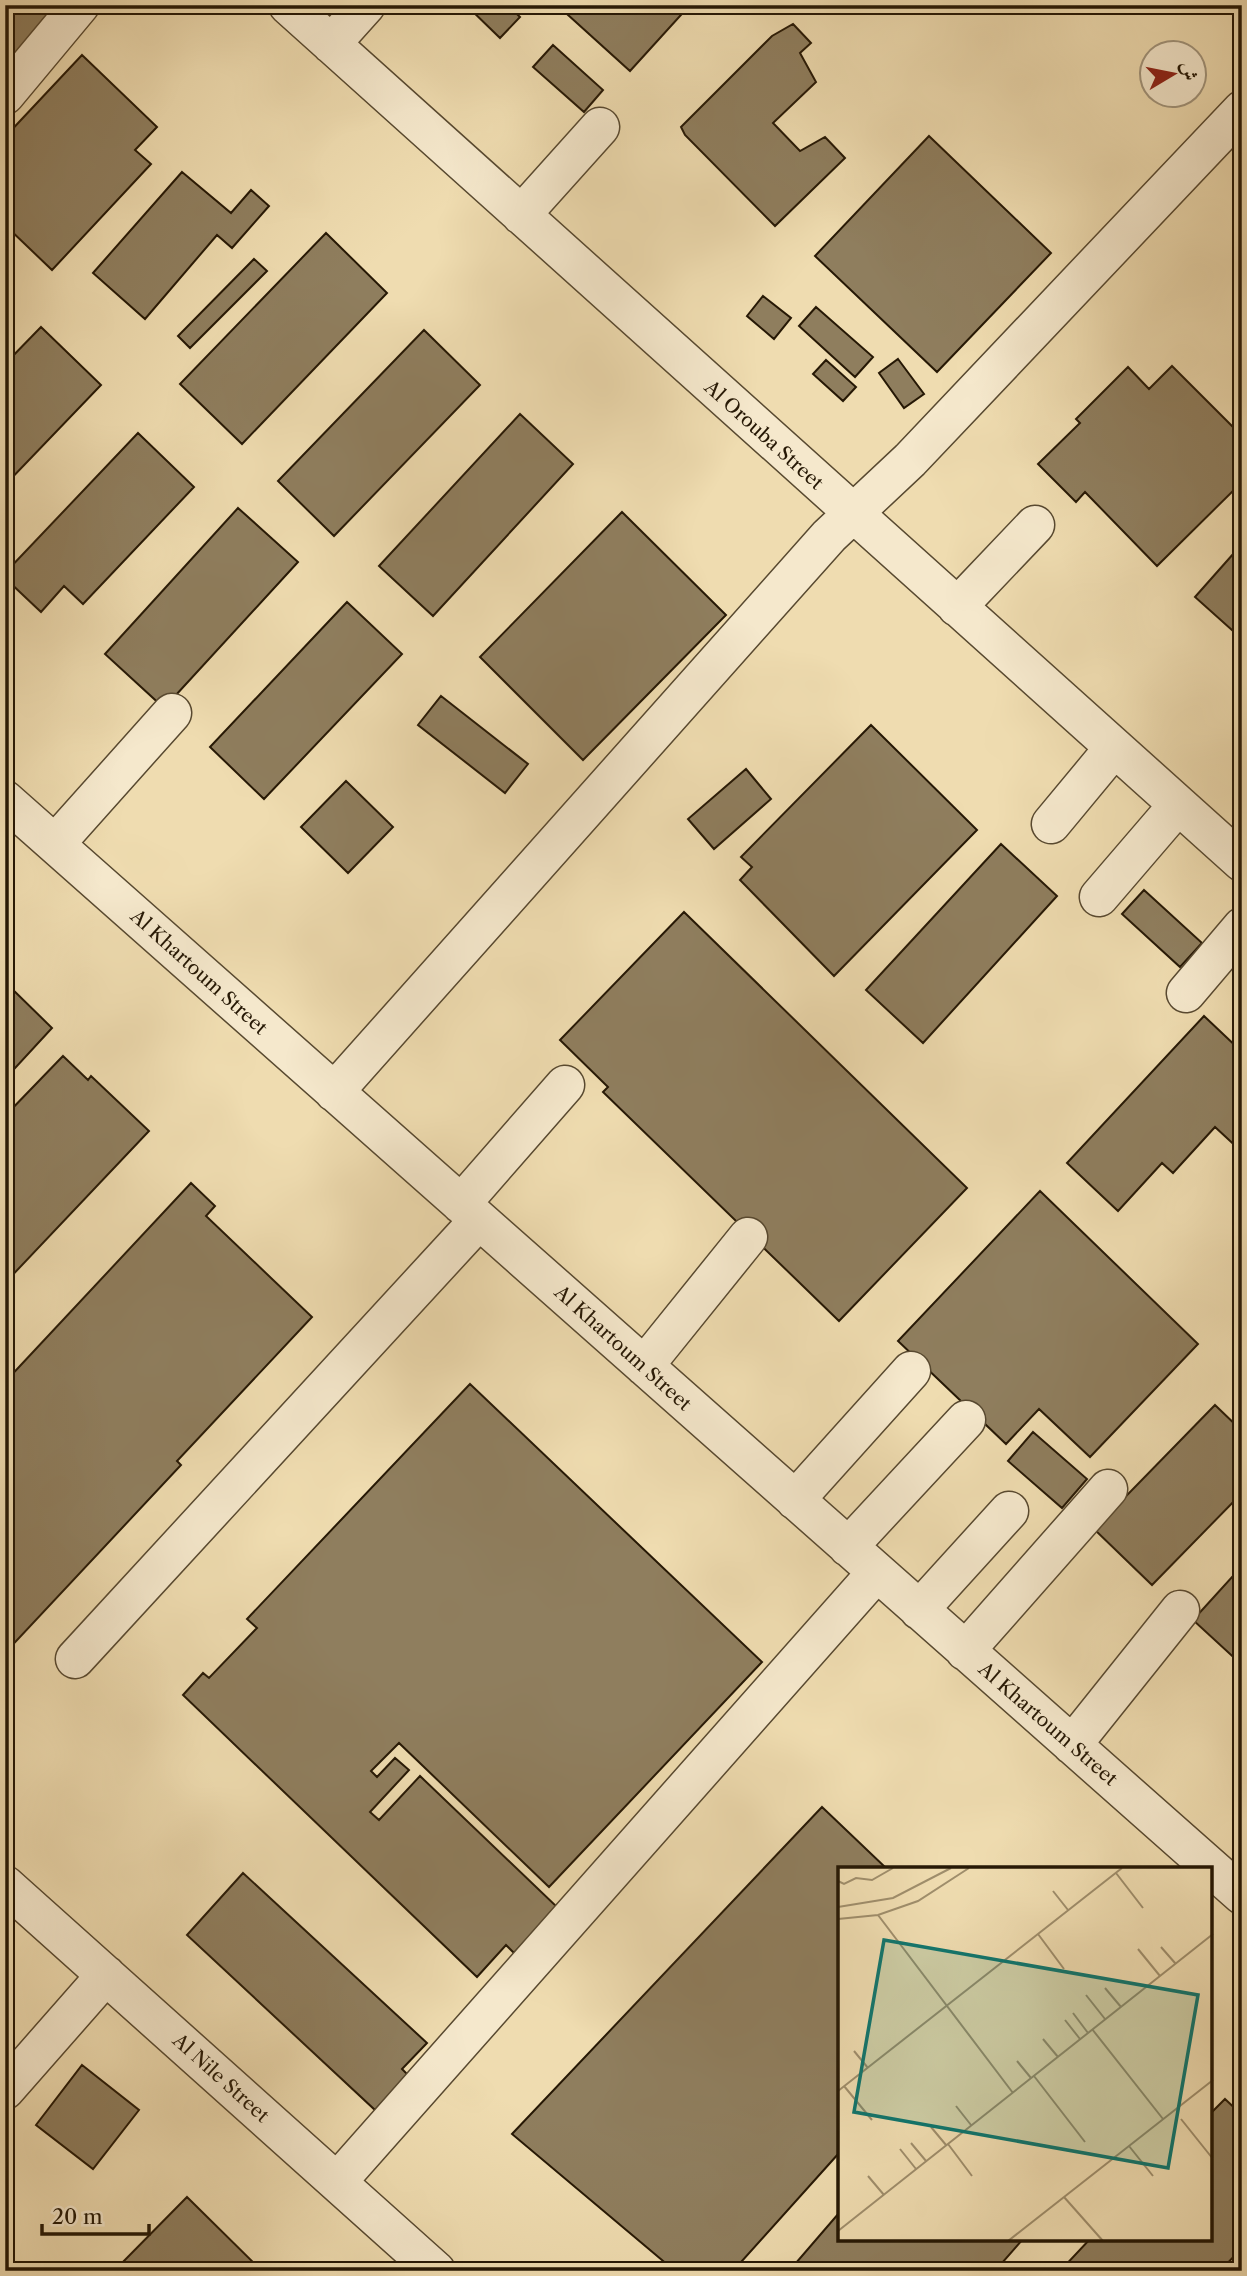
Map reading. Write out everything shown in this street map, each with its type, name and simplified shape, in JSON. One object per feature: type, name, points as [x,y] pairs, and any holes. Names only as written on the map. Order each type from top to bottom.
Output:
[{"type":"lane","points":[[5,95],[80,5]]},
{"type":"lane","name":"Al Orouba Street","points":[[288,5],[852,515],[1242,862]]},
{"type":"lane","points":[[331,44],[366,5]]},
{"type":"lane","points":[[334,1092],[808,559],[910,460],[1242,110]]},
{"type":"lane","points":[[521,215],[600,127]]},
{"type":"lane","points":[[957,607],[1035,525]]},
{"type":"lane","points":[[55,844],[172,713]]},
{"type":"lane","points":[[1051,824],[1114,748]]},
{"type":"lane","name":"Al Khartoum Street","points":[[5,800],[1209,1867]]},
{"type":"lane","points":[[1100,897],[1178,805]]},
{"type":"lane","points":[[1186,993],[1242,927]]},
{"type":"lane","points":[[75,1659],[470,1212],[565,1085]]},
{"type":"lane","points":[[644,1366],[748,1237]]},
{"type":"lane","points":[[795,1500],[911,1371]]},
{"type":"lane","points":[[848,1547],[966,1420]]},
{"type":"lane","points":[[965,1651],[1108,1489]]},
{"type":"lane","points":[[919,1610],[1009,1511]]},
{"type":"lane","points":[[337,2182],[877,1572]]},
{"type":"lane","points":[[1072,1745],[1180,1610]]},
{"type":"lane","name":"Al Khartoum Street","points":[[1212,1870],[1242,1895]]},
{"type":"lane","name":"Al Nile Street","points":[[5,1885],[436,2271]]},
{"type":"lane","points":[[5,2090],[106,1975]]},
{"type":"building","points":[[5,5],[64,5],[5,70]]},
{"type":"building","points":[[466,5],[508,5],[520,17],[500,38]]},
{"type":"building","points":[[557,5],[690,5],[630,71]]},
{"type":"building","points":[[793,24],[811,43],[800,53],[816,82],[773,123],[800,151],[825,137],[845,158],[775,226],[685,135],[681,127],[772,36]]},
{"type":"building","points":[[553,45],[603,90],[584,112],[533,67]]},
{"type":"building","points":[[82,55],[157,127],[135,150],[151,164],[52,270],[5,225],[5,137]]},
{"type":"building","points":[[929,136],[1051,253],[937,372],[815,256]]},
{"type":"building","points":[[182,172],[231,213],[251,190],[269,206],[232,248],[217,235],[145,319],[93,273]]},
{"type":"building","points":[[326,233],[387,293],[242,444],[180,384]]},
{"type":"building","points":[[254,259],[267,271],[190,348],[178,336]]},
{"type":"building","points":[[763,296],[791,318],[774,339],[747,316]]},
{"type":"building","points":[[816,307],[873,357],[855,377],[799,326]]},
{"type":"building","points":[[41,327],[101,385],[5,485],[5,364]]},
{"type":"building","points":[[424,330],[480,385],[334,536],[278,481]]},
{"type":"building","points":[[898,359],[924,394],[904,408],[879,373]]},
{"type":"building","points":[[826,360],[856,387],[843,401],[813,374]]},
{"type":"building","points":[[1172,366],[1242,434],[1242,482],[1157,566],[1085,492],[1076,502],[1038,464],[1080,423],[1076,419],[1128,367],[1149,389]]},
{"type":"building","points":[[520,414],[573,464],[433,616],[379,566]]},
{"type":"building","points":[[138,433],[194,487],[83,604],[64,586],[41,612],[5,578],[5,573]]},
{"type":"building","points":[[238,508],[298,562],[164,708],[105,654]]},
{"type":"building","points":[[622,512],[726,615],[583,760],[480,657]]},
{"type":"building","points":[[1242,544],[1242,639],[1195,597]]},
{"type":"building","points":[[347,602],[402,654],[264,799],[210,747]]},
{"type":"building","points":[[441,696],[528,764],[505,793],[418,725]]},
{"type":"building","points":[[871,725],[977,830],[834,976],[740,880],[752,867],[741,857]]},
{"type":"building","points":[[746,769],[771,799],[714,849],[688,819]]},
{"type":"building","points":[[346,781],[393,827],[348,873],[301,827]]},
{"type":"building","points":[[1001,844],[1057,896],[923,1043],[866,990]]},
{"type":"building","points":[[1144,890],[1202,943],[1180,967],[1122,914]]},
{"type":"building","points":[[684,912],[967,1188],[839,1321],[603,1092],[608,1087],[560,1040]]},
{"type":"building","points":[[5,982],[52,1028],[5,1079]]},
{"type":"building","points":[[1204,1016],[1242,1052],[1242,1152],[1215,1127],[1173,1173],[1162,1163],[1118,1211],[1067,1163]]},
{"type":"building","points":[[63,1056],[88,1080],[91,1076],[149,1131],[5,1283],[5,1116]]},
{"type":"building","points":[[191,1183],[215,1206],[206,1216],[312,1317],[177,1461],[181,1465],[5,1653],[5,1382]]},
{"type":"building","points":[[1040,1191],[1198,1344],[1090,1457],[1039,1409],[1006,1444],[898,1341]]},
{"type":"building","points":[[470,1384],[762,1662],[549,1887],[399,1743],[371,1771],[377,1777],[395,1758],[409,1770],[370,1812],[379,1820],[420,1776],[557,1907],[514,1953],[506,1945],[477,1977],[183,1695],[203,1673],[209,1678],[257,1628],[247,1619]]},
{"type":"building","points":[[1215,1405],[1242,1431],[1242,1493],[1152,1585],[1094,1529]]},
{"type":"building","points":[[1033,1432],[1087,1479],[1062,1508],[1008,1461]]},
{"type":"building","points":[[1242,1566],[1242,1665],[1193,1620]]},
{"type":"building","points":[[822,1807],[885,1867],[838,1867],[838,2154],[733,2271],[675,2271],[512,2134]]},
{"type":"building","points":[[243,1873],[427,2043],[402,2069],[408,2075],[375,2110],[187,1935]]},
{"type":"building","points":[[82,2065],[139,2110],[93,2169],[36,2125]]},
{"type":"building","points":[[1225,2099],[1242,2115],[1242,2248],[1220,2271],[1060,2271],[1088,2241],[1212,2241],[1212,2112]]},
{"type":"building","points":[[187,2197],[262,2271],[114,2271]]},
{"type":"building","points":[[838,2214],[838,2241],[1021,2241],[995,2271],[789,2271]]}]
